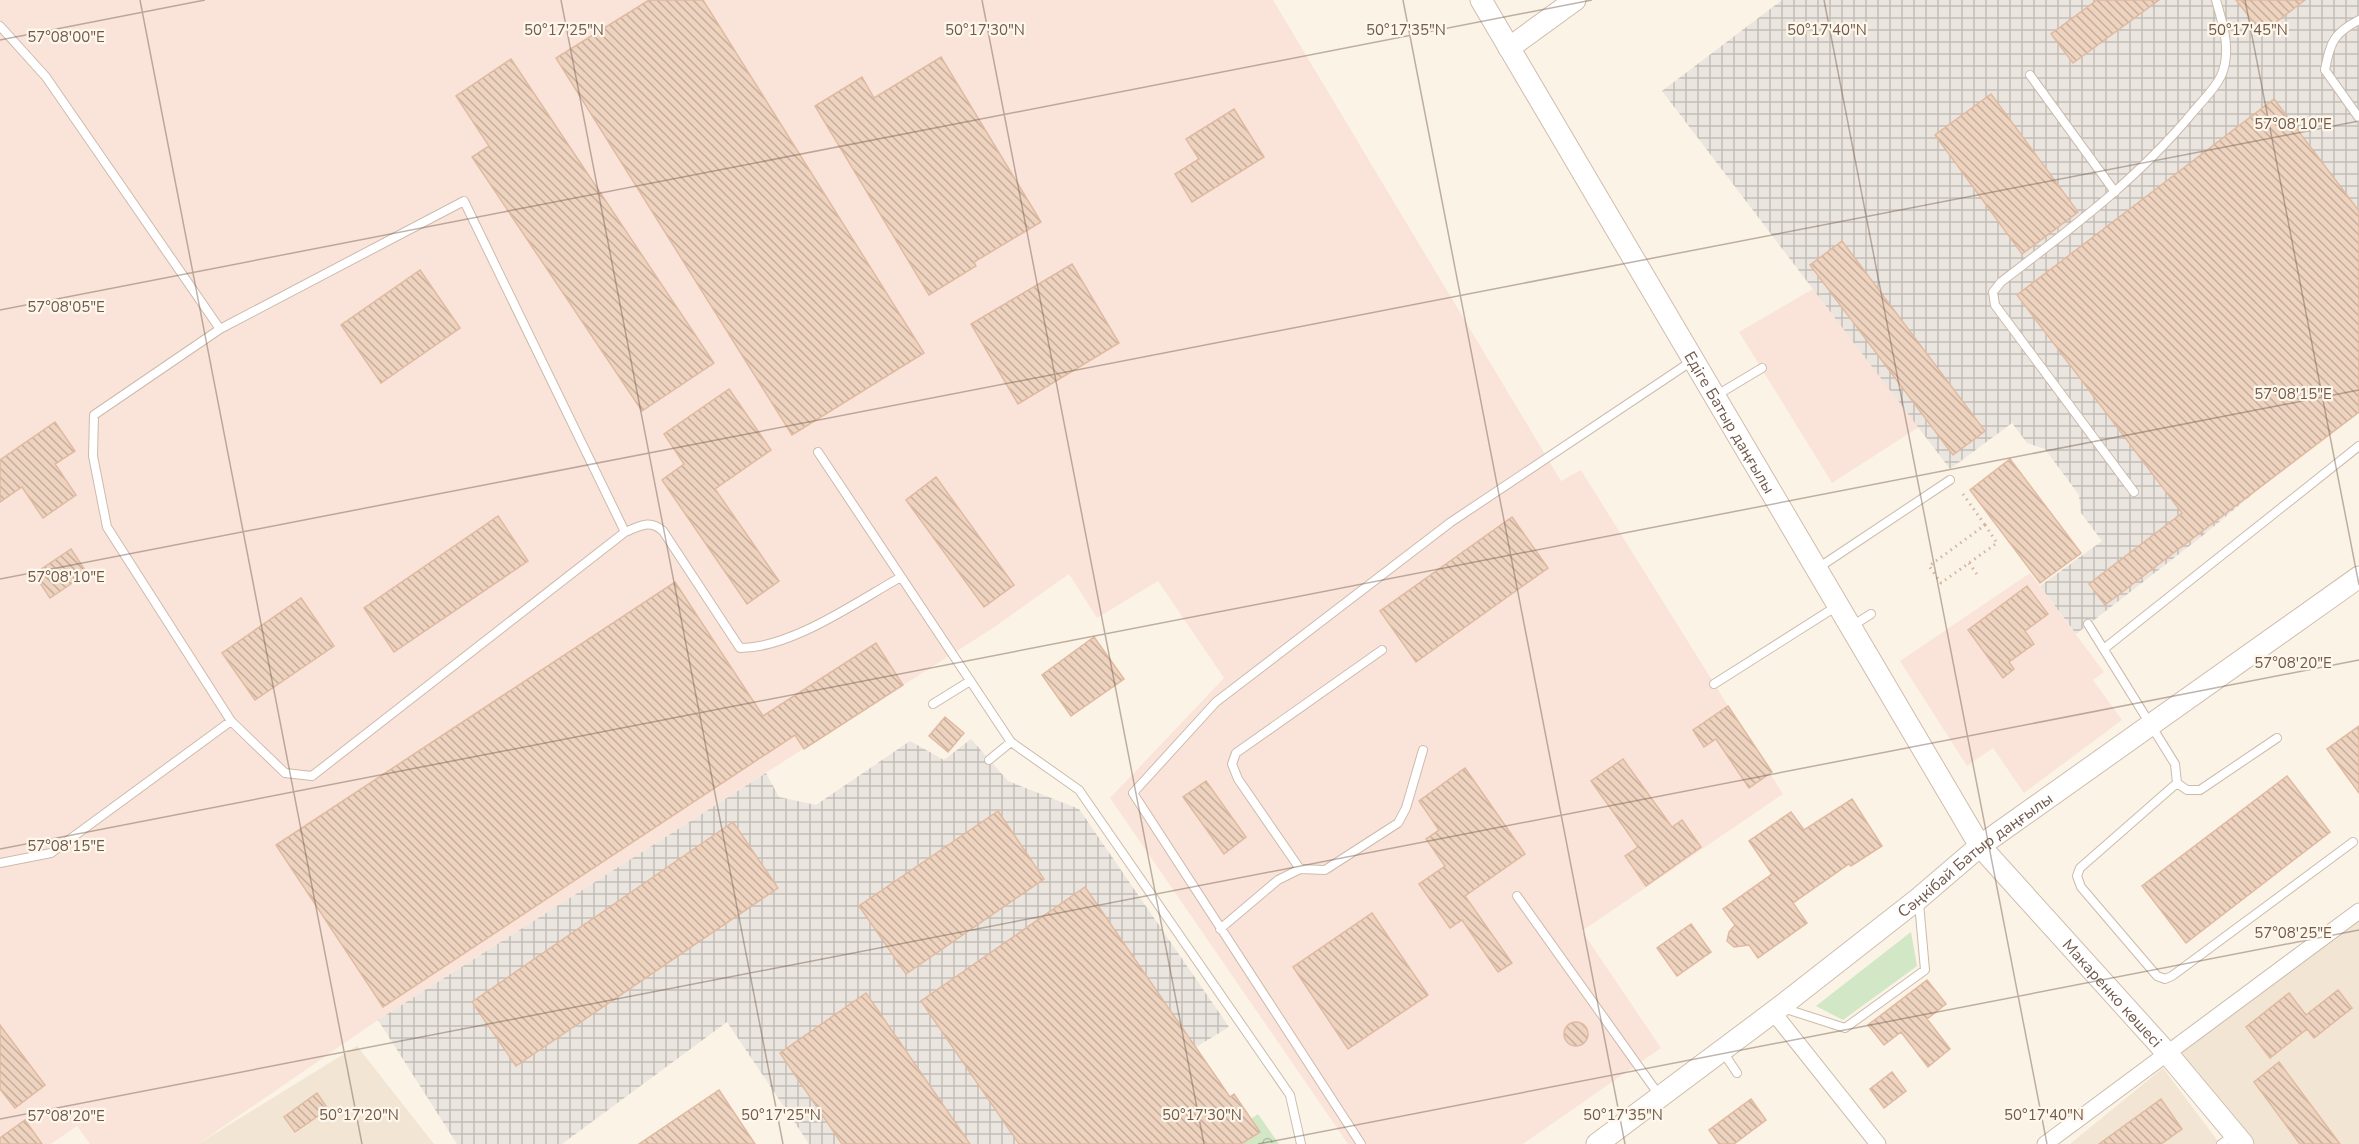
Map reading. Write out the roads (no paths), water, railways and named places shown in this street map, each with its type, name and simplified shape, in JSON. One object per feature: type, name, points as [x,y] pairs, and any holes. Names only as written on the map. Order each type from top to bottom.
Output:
[{"type":"main road","name":"Едіге Батыр даңғылы","points":[[1481,0],[1980,846]]},
{"type":"main road","points":[[1509,48],[1575,0]]},
{"type":"main road","name":"Сәңкібай Батыр даңғылы","points":[[1597,1144],[1777,1009],[1918,899],[1980,846],[2359,577]]},
{"type":"main road","name":"Макаренко көшесі","points":[[1980,846],[2167,1053],[2233,1141]]},
{"type":"street","points":[[2045,1144],[2359,911]]},
{"type":"street","points":[[1777,1009],[1878,1144]]},
{"type":"lane","points":[[2134,492],[2041,370],[1993,298],[1993,292],[2001,282],[2115,192],[2176,132],[2221,77],[2226,60],[2226,44],[2216,0]]},
{"type":"lane","points":[[2359,20],[2337,33],[2328,51],[2325,70],[2359,118]]},
{"type":"lane","points":[[0,26],[46,77],[220,329]]},
{"type":"lane","points":[[2030,75],[2115,192]]},
{"type":"lane","points":[[625,532],[464,201],[220,329],[94,415],[93,456],[107,527],[231,721],[285,772],[312,776],[625,532],[648,523],[656,524],[663,531],[740,648],[765,644],[805,631],[901,577]]},
{"type":"lane","points":[[1361,1144],[1133,793],[1226,694],[1451,522],[1694,360]]},
{"type":"lane","points":[[1715,396],[1762,368]]},
{"type":"lane","points":[[2105,648],[2359,446]]},
{"type":"lane","points":[[818,452],[1011,742],[1079,790],[1290,1095],[1301,1144]]},
{"type":"lane","points":[[1817,569],[1950,480]]},
{"type":"lane","points":[[1714,684],[1838,605]]},
{"type":"lane","points":[[1851,626],[1871,614]]},
{"type":"lane","points":[[2088,624],[2153,723],[2175,764],[2177,783],[2187,790],[2200,790],[2277,738]]},
{"type":"lane","points":[[1300,868],[1238,779],[1232,764],[1236,753],[1382,650]]},
{"type":"lane","points":[[933,704],[970,681]]},
{"type":"lane","points":[[0,863],[51,853],[231,721]]},
{"type":"lane","points":[[989,760],[1011,742]]},
{"type":"lane","points":[[1220,928],[1269,887],[1300,868],[1325,870],[1398,823],[1406,808],[1423,750]]},
{"type":"lane","points":[[2177,783],[2080,868],[2078,876],[2081,886],[2157,976],[2165,979],[2353,842]]},
{"type":"lane","points":[[1517,896],[1660,1096]]},
{"type":"lane","points":[[1777,1009],[1845,1028],[1925,970],[1918,899]]},
{"type":"lane","points":[[1722,1050],[1737,1073]]}]
